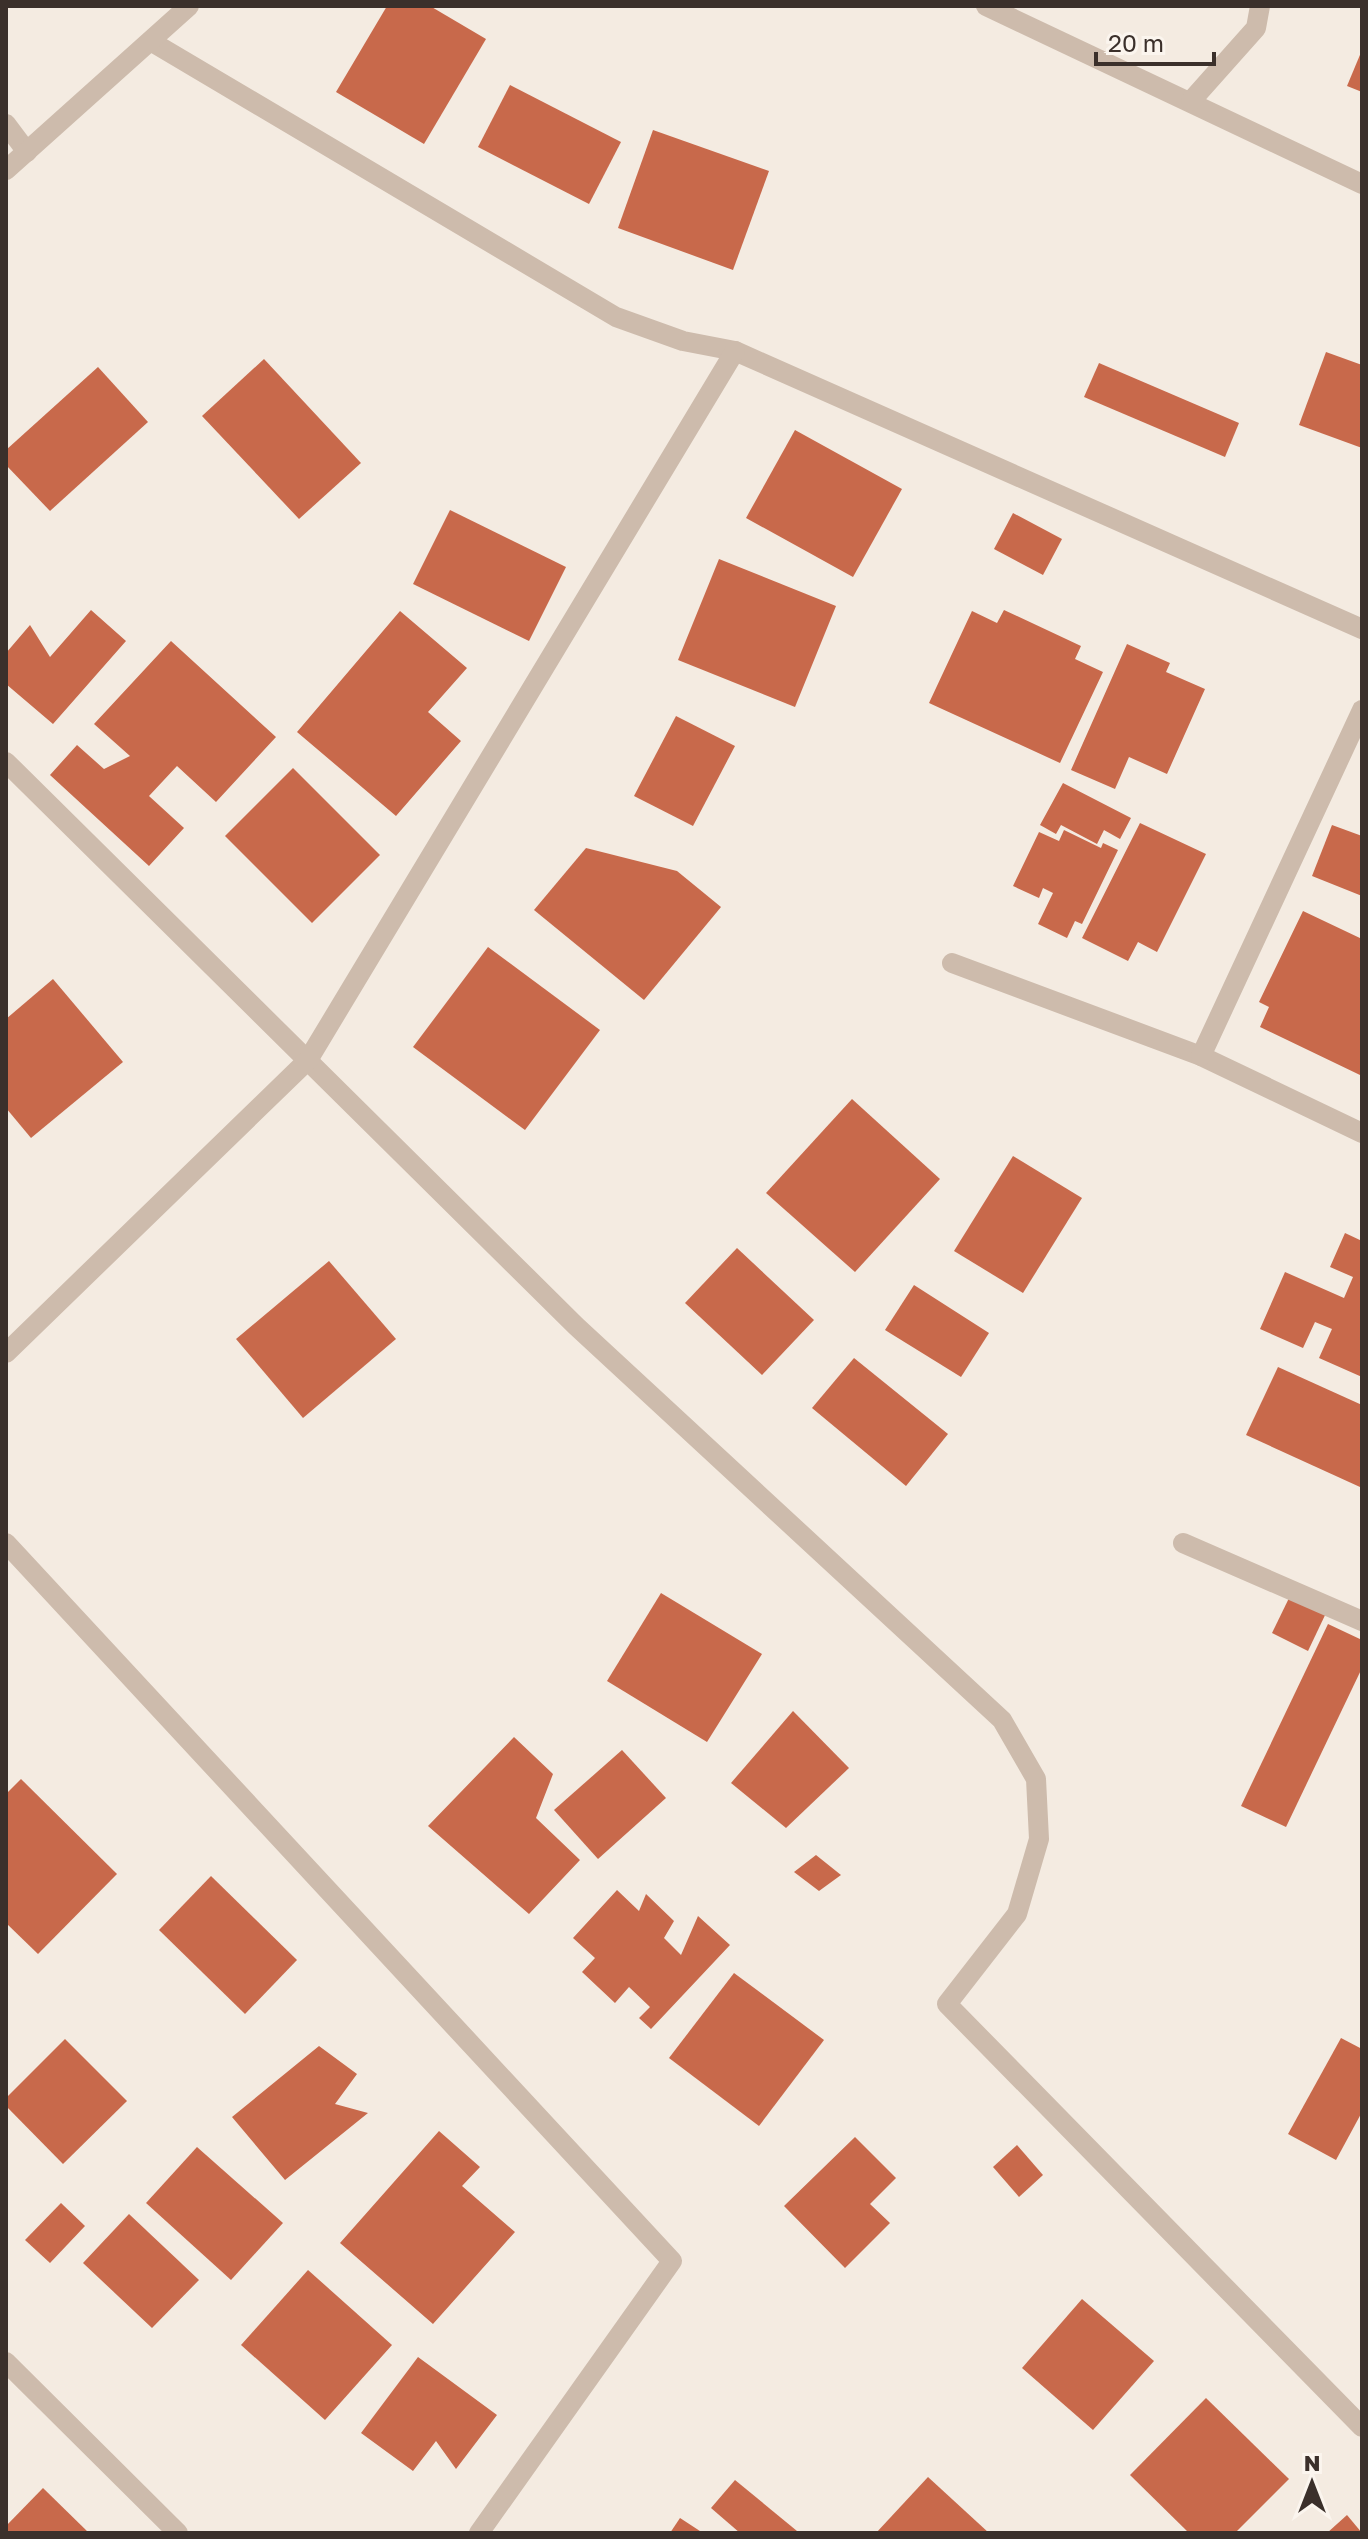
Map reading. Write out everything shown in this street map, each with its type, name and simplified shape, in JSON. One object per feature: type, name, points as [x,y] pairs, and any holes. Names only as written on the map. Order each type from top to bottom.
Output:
[{"type":"street","points":[[6,170],[189,6]]},
{"type":"street","points":[[986,6],[1362,184]]},
{"type":"street","points":[[1191,101],[1256,28],[1260,6]]},
{"type":"street","points":[[152,42],[616,317],[683,341],[735,351],[1362,629]]},
{"type":"street","points":[[6,124],[27,152]]},
{"type":"street","points":[[6,1353],[308,1060],[735,351]]},
{"type":"street","points":[[1201,1056],[1362,710]]},
{"type":"street","points":[[6,762],[576,1326],[1002,1720],[1036,1779],[1039,1839],[1017,1914],[947,2004],[1362,2427]]},
{"type":"street","points":[[952,963],[1201,1056],[1362,1133]]},
{"type":"street","points":[[6,1543],[672,2261],[479,2533]]},
{"type":"street","points":[[1183,1543],[1362,1621]]},
{"type":"street","points":[[6,2362],[178,2533]]},
{"type":"building","points":[[387,6],[430,6],[486,39],[424,144],[336,92]]},
{"type":"building","points":[[1362,50],[1362,92],[1347,86]]},
{"type":"building","points":[[510,85],[621,142],[589,204],[478,147]]},
{"type":"building","points":[[653,130],[769,171],[733,270],[618,228]]},
{"type":"building","points":[[1326,352],[1362,365],[1362,448],[1299,425]]},
{"type":"building","points":[[264,359],[361,463],[299,519],[202,416]]},
{"type":"building","points":[[1099,363],[1239,423],[1225,457],[1084,397]]},
{"type":"building","points":[[98,367],[148,422],[50,511],[6,465],[6,450]]},
{"type":"building","points":[[795,430],[902,489],[853,577],[746,518]]},
{"type":"building","points":[[450,510],[566,567],[529,641],[413,584]]},
{"type":"building","points":[[1013,513],[1062,539],[1043,575],[994,549]]},
{"type":"building","points":[[719,559],[836,606],[795,707],[678,660]]},
{"type":"building","points":[[91,610],[126,641],[53,724],[6,684],[6,653],[30,625],[50,657]]},
{"type":"building","points":[[1004,610],[1081,646],[1075,659],[1103,672],[1060,763],[929,703],[972,611],[997,623]]},
{"type":"building","points":[[400,611],[467,668],[428,712],[461,741],[396,816],[297,732]]},
{"type":"building","points":[[171,641],[276,737],[216,802],[177,766],[149,796],[184,828],[149,866],[50,775],[77,745],[104,769],[130,756],[94,724]]},
{"type":"building","points":[[1127,644],[1170,663],[1166,672],[1205,689],[1167,774],[1129,757],[1115,789],[1071,770]]},
{"type":"building","points":[[676,716],[735,746],[693,826],[634,796]]},
{"type":"building","points":[[293,768],[380,855],[312,923],[225,836]]},
{"type":"building","points":[[1063,783],[1131,818],[1120,839],[1104,830],[1097,844],[1061,825],[1056,834],[1040,825]]},
{"type":"building","points":[[1140,823],[1206,854],[1157,952],[1138,942],[1128,961],[1082,938]]},
{"type":"building","points":[[1332,825],[1362,836],[1362,896],[1312,876]]},
{"type":"building","points":[[1064,830],[1101,848],[1103,843],[1118,850],[1082,924],[1075,921],[1067,938],[1038,924],[1053,893],[1043,888],[1039,898],[1013,886],[1039,832],[1059,841]]},
{"type":"building","points":[[586,848],[677,871],[721,907],[644,1000],[534,910]]},
{"type":"building","points":[[1303,911],[1362,939],[1360,1075],[1260,1027],[1269,1007],[1259,1002]]},
{"type":"building","points":[[488,947],[600,1030],[525,1130],[413,1047]]},
{"type":"building","points":[[53,979],[123,1062],[31,1138],[6,1108],[6,1019]]},
{"type":"building","points":[[852,1099],[940,1179],[855,1272],[766,1193]]},
{"type":"building","points":[[1013,1156],[1082,1198],[1023,1293],[954,1251]]},
{"type":"building","points":[[1345,1233],[1362,1241],[1362,1377],[1319,1358],[1332,1329],[1315,1322],[1303,1348],[1260,1329],[1285,1272],[1344,1298],[1353,1277],[1330,1267]]},
{"type":"building","points":[[737,1248],[814,1320],[762,1375],[685,1303]]},
{"type":"building","points":[[329,1261],[396,1339],[303,1418],[236,1339]]},
{"type":"building","points":[[914,1285],[989,1333],[961,1377],[885,1330]]},
{"type":"building","points":[[854,1358],[948,1434],[906,1486],[812,1408]]},
{"type":"building","points":[[1278,1367],[1362,1405],[1360,1487],[1246,1435]]},
{"type":"building","points":[[661,1593],[762,1654],[707,1742],[607,1681]]},
{"type":"building","points":[[1291,1594],[1327,1611],[1308,1651],[1272,1633]]},
{"type":"building","points":[[1328,1624],[1362,1640],[1362,1668],[1286,1827],[1241,1806]]},
{"type":"building","points":[[793,1711],[849,1768],[786,1828],[731,1783]]},
{"type":"building","points":[[514,1737],[553,1774],[536,1818],[580,1860],[529,1914],[428,1826]]},
{"type":"building","points":[[622,1750],[666,1798],[598,1859],[554,1810]]},
{"type":"building","points":[[21,1779],[117,1874],[38,1954],[6,1923],[6,1794]]},
{"type":"building","points":[[816,1855],[841,1875],[819,1891],[794,1872]]},
{"type":"building","points":[[211,1876],[297,1960],[245,2014],[159,1930]]},
{"type":"building","points":[[617,1890],[639,1911],[646,1894],[674,1921],[664,1938],[681,1955],[698,1916],[730,1945],[651,2029],[639,2018],[650,2007],[629,1987],[615,2003],[582,1972],[595,1958],[573,1938]]},
{"type":"building","points":[[734,1973],[824,2040],[759,2126],[669,2058]]},
{"type":"building","points":[[1341,2038],[1362,2049],[1362,2112],[1336,2160],[1288,2134]]},
{"type":"building","points":[[65,2039],[127,2101],[63,2164],[6,2106],[6,2098]]},
{"type":"building","points":[[319,2046],[357,2074],[335,2104],[368,2113],[285,2180],[232,2117]]},
{"type":"building","points":[[439,2131],[480,2167],[462,2186],[515,2232],[433,2324],[340,2243]]},
{"type":"building","points":[[855,2137],[896,2178],[870,2204],[890,2223],[845,2268],[784,2206]]},
{"type":"building","points":[[1017,2145],[1043,2175],[1019,2197],[993,2167]]},
{"type":"building","points":[[197,2147],[283,2223],[231,2280],[146,2203]]},
{"type":"building","points":[[61,2203],[85,2226],[50,2263],[25,2240]]},
{"type":"building","points":[[129,2214],[199,2280],[152,2328],[83,2263]]},
{"type":"building","points":[[308,2270],[392,2345],[325,2420],[241,2345]]},
{"type":"building","points":[[1082,2299],[1154,2361],[1093,2430],[1022,2368]]},
{"type":"building","points":[[418,2357],[497,2415],[456,2469],[436,2441],[413,2471],[361,2433]]},
{"type":"building","points":[[1206,2398],[1289,2479],[1235,2533],[1189,2533],[1130,2475]]},
{"type":"building","points":[[928,2477],[989,2533],[876,2533]]},
{"type":"building","points":[[735,2480],[797,2531],[740,2533],[711,2508]]},
{"type":"building","points":[[43,2488],[89,2533],[6,2533],[6,2526]]},
{"type":"building","points":[[1347,2515],[1362,2533],[1327,2533]]},
{"type":"building","points":[[680,2518],[703,2533],[670,2533]]}]
